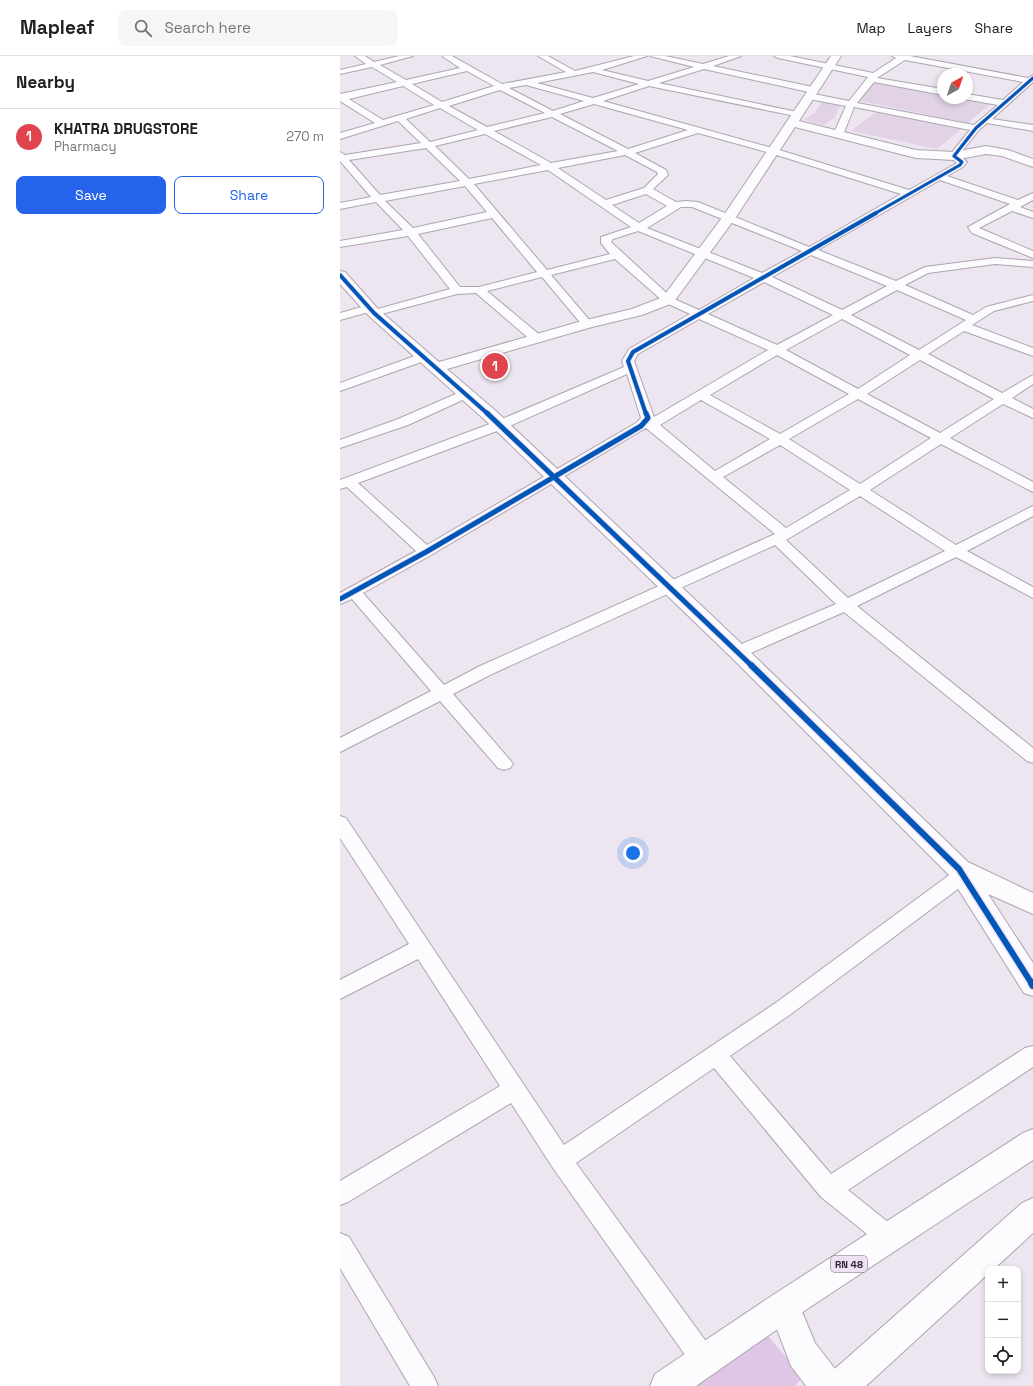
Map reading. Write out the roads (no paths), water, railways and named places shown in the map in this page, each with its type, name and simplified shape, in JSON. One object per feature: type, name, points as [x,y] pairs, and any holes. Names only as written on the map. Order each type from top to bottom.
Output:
[{"type":"main road","points":[[429,362],[537,339],[587,324],[638,312],[668,300],[729,217],[836,56]]},
{"type":"main road","points":[[795,119],[838,135],[916,154],[954,156],[986,150],[1004,153],[1033,163]]},
{"type":"main road","points":[[340,275],[371,310],[500,425],[738,652],[961,872],[1033,985]]},
{"type":"main road","points":[[961,872],[1033,904]]},
{"type":"main road","name":"RN 48","points":[[667,1386],[784,1306],[1033,1143]]},
{"type":"main road","points":[[840,1386],[1033,1213]]},
{"type":"main road","points":[[784,1306],[803,1354],[827,1386]]},
{"type":"street","points":[[359,56],[441,105],[549,166],[639,228],[764,278],[843,315],[1033,414]]},
{"type":"street","points":[[340,72],[409,56]]},
{"type":"street","points":[[446,56],[501,87],[628,152],[663,172],[663,175],[647,190],[605,204]]},
{"type":"street","points":[[542,56],[573,73]]},
{"type":"street","points":[[340,136],[501,87],[591,70],[643,56]]},
{"type":"street","points":[[654,56],[811,93],[851,104],[976,128]]},
{"type":"street","points":[[342,157],[428,145],[552,114],[737,56]]},
{"type":"street","points":[[778,56],[872,78],[937,91]]},
{"type":"street","points":[[838,135],[851,104],[872,78],[901,57],[1031,79]]},
{"type":"street","points":[[340,98],[469,68]]},
{"type":"street","points":[[591,70],[795,119]]},
{"type":"street","points":[[1031,79],[976,128],[954,156],[962,162],[960,165],[701,315],[633,352],[629,356],[628,361],[645,405],[648,423],[714,477],[781,537],[846,605],[1033,757]]},
{"type":"street","points":[[525,82],[592,102],[773,151],[910,194]]},
{"type":"street","points":[[340,98],[383,124]]},
{"type":"street","points":[[973,98],[1004,103]]},
{"type":"street","points":[[401,118],[467,182],[587,324]]},
{"type":"street","points":[[985,120],[1033,128]]},
{"type":"street","points":[[340,206],[628,152],[698,130]]},
{"type":"street","points":[[342,157],[377,198],[411,232],[457,291]]},
{"type":"street","points":[[939,177],[1014,205],[1033,215]]},
{"type":"street","points":[[647,190],[673,205]]},
{"type":"street","points":[[1033,196],[975,225],[973,229],[1033,254]]},
{"type":"street","points":[[1033,352],[968,322],[897,286],[694,204],[686,203],[673,205],[639,228],[605,239],[606,243],[617,255],[668,300],[777,350],[1033,488]]},
{"type":"street","points":[[340,244],[411,232],[494,214]]},
{"type":"street","points":[[340,317],[457,291],[479,290],[617,255]]},
{"type":"street","points":[[504,764],[442,693],[347,596],[426,552],[553,476],[701,395],[777,350],[925,270],[1004,260],[1033,264]]},
{"type":"street","points":[[479,290],[537,339]]},
{"type":"street","points":[[714,477],[858,394],[968,322],[997,306],[1033,298]]},
{"type":"street","points":[[340,387],[429,362]]},
{"type":"street","points":[[426,552],[345,484],[500,425],[631,368]]},
{"type":"street","points":[[340,746],[486,670],[781,537],[860,490],[1033,379]]},
{"type":"street","points":[[340,444],[407,420],[466,394]]},
{"type":"street","points":[[701,395],[780,439],[956,551],[1033,593]]},
{"type":"street","points":[[738,652],[846,605],[956,551],[1033,510]]},
{"type":"street","points":[[340,823],[561,1160],[704,1360]]},
{"type":"street","points":[[561,1160],[784,1008],[961,872]]},
{"type":"street","points":[[340,990],[422,947]]},
{"type":"street","points":[[716,1055],[829,1189],[890,1238]]},
{"type":"street","points":[[829,1189],[1033,1055]]},
{"type":"street","points":[[340,1194],[514,1089]]},
{"type":"street","points":[[340,1244],[424,1386]]},
{"type":"place","name":"KHATRA DRUGSTORE","points":[[495,366]]}]
